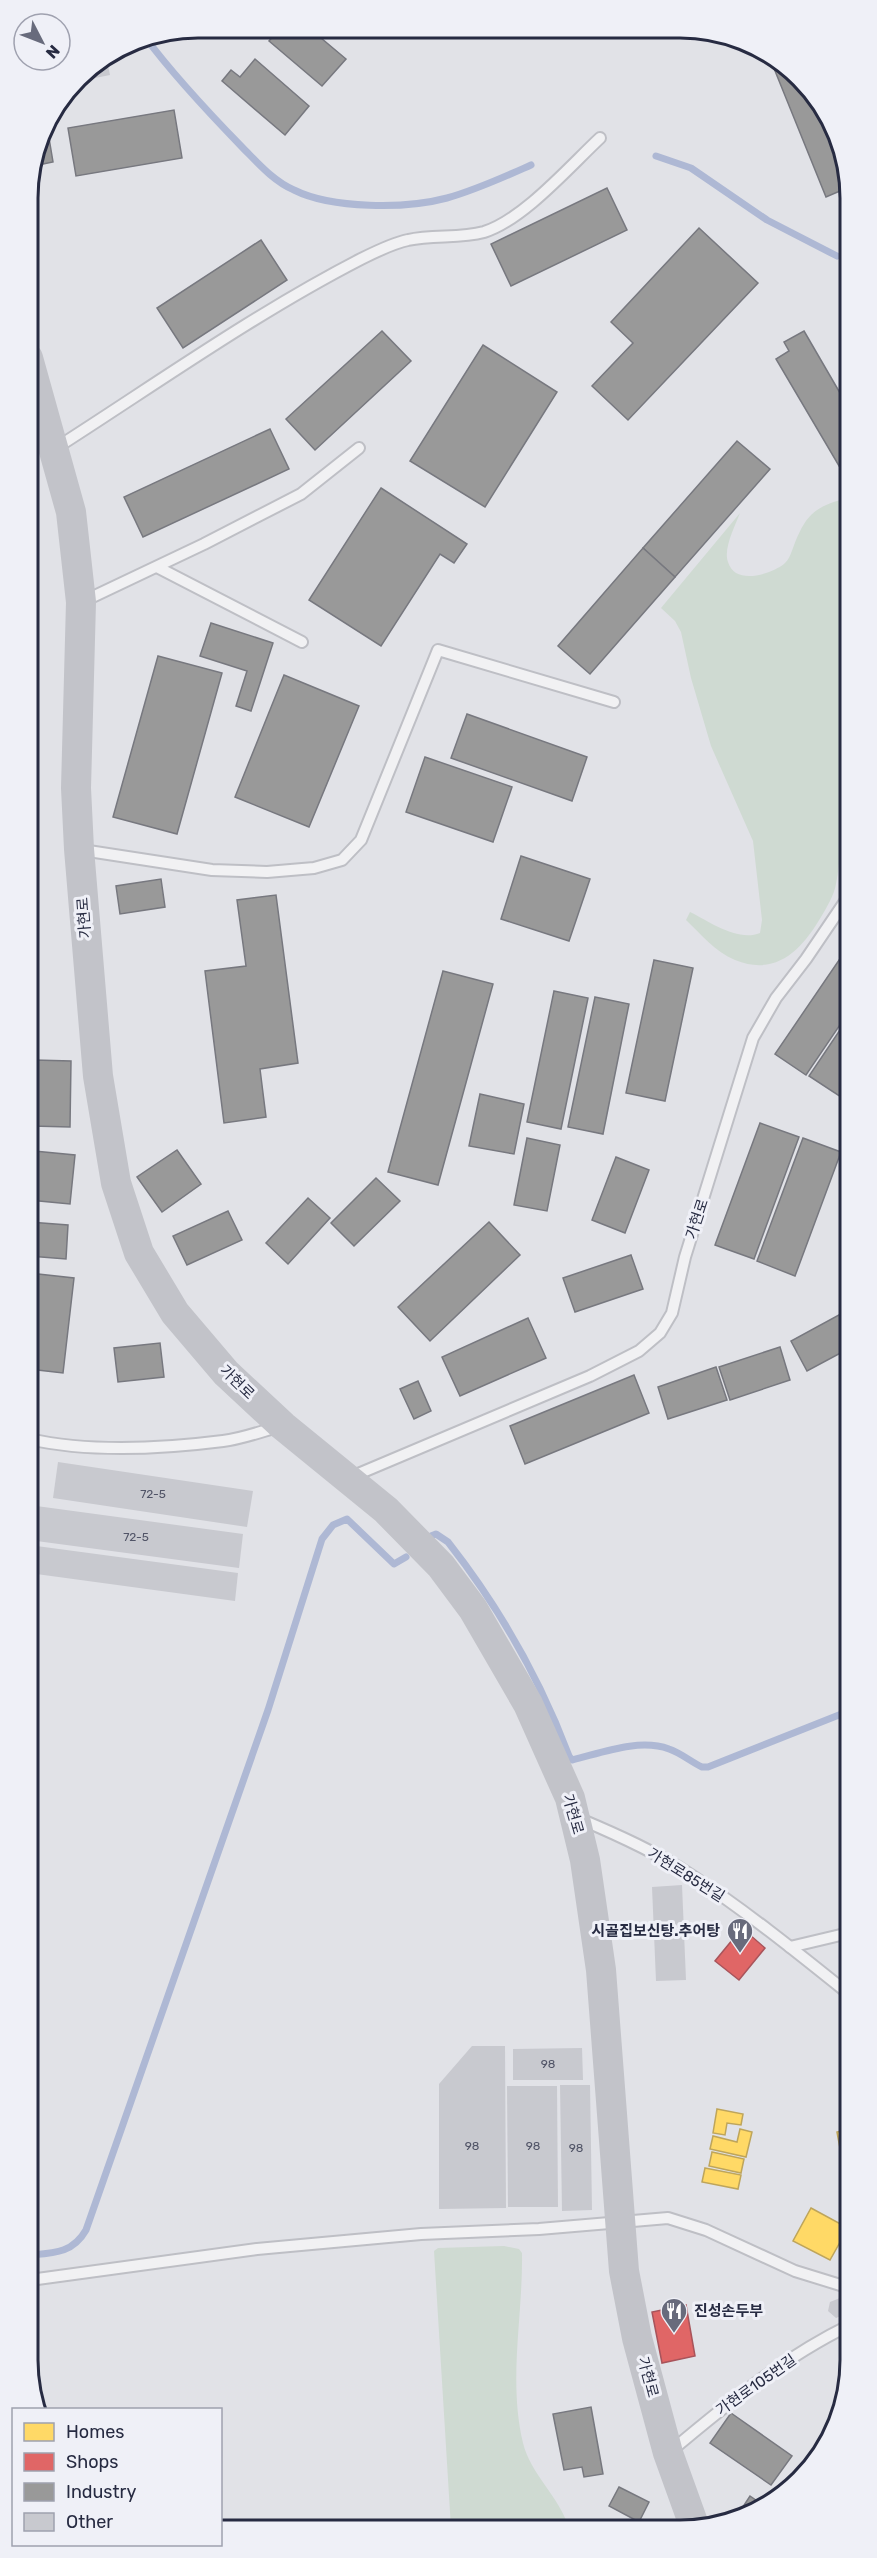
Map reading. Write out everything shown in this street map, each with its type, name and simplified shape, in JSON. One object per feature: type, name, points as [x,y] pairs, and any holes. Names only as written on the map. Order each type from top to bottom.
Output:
[{"type":"street","name":"가현로","points":[[38,393],[71,512],[81,602],[76,788],[79,849],[98,1076],[116,1183],[139,1253],[175,1314],[226,1373],[283,1426],[386,1510],[441,1566],[473,1609],[528,1704],[570,1798],[585,1860],[602,1970],[624,2271],[637,2338],[669,2453],[692,2519]]},
{"type":"lane","points":[[54,450],[301,292],[363,258],[407,240],[457,237],[485,232],[507,221],[539,196],[600,138]]},
{"type":"lane","points":[[81,602],[158,567],[301,494],[358,448]]},
{"type":"lane","points":[[158,567],[302,642]]},
{"type":"lane","points":[[79,849],[212,870],[267,872],[314,868],[342,860],[362,840],[438,650],[614,702]]},
{"type":"lane","name":"가현로","points":[[348,1479],[590,1376],[639,1351],[660,1333],[672,1313],[685,1257],[753,1038],[776,998],[840,909]]},
{"type":"lane","points":[[38,1440],[93,1448],[170,1445],[226,1441],[283,1426]]},
{"type":"lane","name":"가현로85번길","points":[[574,1817],[627,1839],[690,1874],[839,1986]]},
{"type":"lane","points":[[790,1947],[839,1935]]},
{"type":"lane","points":[[38,2279],[269,2248],[421,2234],[539,2229],[668,2218],[706,2229],[795,2271],[839,2285]]},
{"type":"lane","name":"가현로105번길","points":[[669,2453],[728,2402],[764,2377],[839,2332]]},
{"type":"shaded area","points":[[840,500],[840,857],[836,884],[832,897],[814,929],[797,949],[776,962],[763,965],[750,964],[728,957],[686,920],[690,912],[724,930],[751,935],[760,933],[762,920],[753,841],[711,746],[691,678],[681,632],[675,621],[661,608],[740,513],[728,544],[728,562],[738,574],[754,576],[784,564],[806,520],[818,509]]},
{"type":"shaded area","points":[[504,2246],[519,2249],[522,2253],[516,2372],[519,2419],[527,2455],[566,2520],[451,2520],[434,2251],[438,2248]]},
{"type":"building: Homes","points":[[717,2109],[743,2114],[741,2125],[727,2123],[725,2135],[713,2133]]},
{"type":"building: Homes","points":[[740,2129],[752,2132],[746,2157],[710,2149],[713,2136],[737,2142]]},
{"type":"building: Homes","points":[[712,2152],[744,2159],[741,2173],[709,2166]]},
{"type":"building: Homes","points":[[705,2168],[741,2175],[738,2189],[702,2182]]},
{"type":"building: Homes","points":[[811,2208],[839,2223],[839,2244],[830,2260],[793,2241]]},
{"type":"building: Shops","name":"시골집보신탕.추어탕","points":[[742,1928],[765,1948],[739,1980],[715,1961]]},
{"type":"building: Shops","name":"진성손두부","points":[[686,2305],[695,2356],[662,2363],[652,2312]]},
{"type":"building: Industry","points":[[273,37],[320,37],[346,59],[322,86],[269,41]]},
{"type":"building: Industry","points":[[255,59],[309,106],[285,135],[222,81],[231,70],[240,77]]},
{"type":"building: Industry","points":[[774,69],[793,84],[806,100],[823,127],[831,146],[839,191],[826,197]]},
{"type":"building: Industry","points":[[174,110],[182,158],[76,176],[68,128]]},
{"type":"building: Industry","points":[[49,139],[53,162],[41,164]]},
{"type":"building: Industry","points":[[607,188],[627,230],[511,286],[491,244]]},
{"type":"building: Industry","points":[[699,228],[758,283],[628,420],[592,386],[633,343],[611,322]]},
{"type":"building: Industry","points":[[261,240],[287,280],[183,348],[157,308]]},
{"type":"building: Industry","points":[[382,331],[411,361],[315,450],[286,419]]},
{"type":"building: Industry","points":[[804,331],[840,393],[840,467],[776,359],[789,351],[784,342]]},
{"type":"building: Industry","points":[[483,345],[557,392],[485,507],[410,461]]},
{"type":"building: Industry","points":[[270,429],[289,469],[143,537],[124,497]]},
{"type":"building: Industry","points":[[737,441],[770,469],[675,577],[643,548]]},
{"type":"building: Industry","points":[[381,488],[467,544],[454,563],[440,554],[381,646],[309,600]]},
{"type":"building: Industry","points":[[643,548],[675,577],[590,674],[558,646]]},
{"type":"building: Industry","points":[[211,623],[273,643],[251,711],[236,706],[247,671],[200,656]]},
{"type":"building: Industry","points":[[158,656],[222,673],[177,834],[113,817]]},
{"type":"building: Industry","points":[[284,675],[359,706],[309,827],[235,797]]},
{"type":"building: Industry","points":[[467,714],[587,757],[572,801],[451,758]]},
{"type":"building: Industry","points":[[425,757],[512,787],[493,842],[406,812]]},
{"type":"building: Industry","points":[[521,856],[590,879],[569,941],[501,919]]},
{"type":"building: Industry","points":[[161,879],[165,907],[120,914],[116,886]]},
{"type":"building: Industry","points":[[276,895],[298,1063],[260,1069],[266,1117],[224,1123],[205,971],[246,966],[237,900]]},
{"type":"building: Industry","points":[[840,959],[840,1025],[806,1075],[775,1054]]},
{"type":"building: Industry","points":[[654,960],[693,968],[665,1101],[626,1093]]},
{"type":"building: Industry","points":[[443,971],[493,984],[438,1185],[388,1172]]},
{"type":"building: Industry","points":[[554,991],[588,998],[561,1129],[527,1122]]},
{"type":"building: Industry","points":[[595,997],[629,1004],[603,1134],[568,1127]]},
{"type":"building: Industry","points":[[840,1030],[840,1096],[809,1076]]},
{"type":"building: Industry","points":[[38,1060],[71,1061],[70,1127],[38,1126]]},
{"type":"building: Industry","points":[[480,1094],[524,1104],[514,1154],[469,1146]]},
{"type":"building: Industry","points":[[760,1123],[799,1137],[754,1259],[715,1245]]},
{"type":"building: Industry","points":[[527,1138],[560,1145],[547,1211],[514,1205]]},
{"type":"building: Industry","points":[[803,1138],[840,1151],[795,1276],[757,1261]]},
{"type":"building: Industry","points":[[177,1150],[201,1184],[162,1212],[137,1177]]},
{"type":"building: Industry","points":[[38,1151],[75,1155],[70,1204],[38,1201]]},
{"type":"building: Industry","points":[[616,1157],[649,1170],[625,1233],[592,1220]]},
{"type":"building: Industry","points":[[376,1178],[400,1201],[354,1246],[331,1223]]},
{"type":"building: Industry","points":[[308,1198],[330,1218],[288,1264],[266,1243]]},
{"type":"building: Industry","points":[[228,1211],[242,1240],[187,1265],[173,1236]]},
{"type":"building: Industry","points":[[489,1222],[520,1255],[430,1341],[398,1307]]},
{"type":"building: Industry","points":[[38,1223],[68,1225],[66,1259],[38,1257]]},
{"type":"building: Industry","points":[[631,1255],[643,1289],[575,1312],[563,1278]]},
{"type":"building: Industry","points":[[38,1274],[74,1278],[63,1373],[38,1370]]},
{"type":"building: Industry","points":[[839,1315],[839,1354],[807,1371],[791,1341]]},
{"type":"building: Industry","points":[[528,1318],[546,1358],[460,1396],[442,1357]]},
{"type":"building: Industry","points":[[160,1343],[164,1377],[118,1382],[114,1348]]},
{"type":"building: Industry","points":[[780,1347],[790,1380],[730,1400],[719,1367]]},
{"type":"building: Industry","points":[[716,1367],[727,1400],[668,1419],[658,1387]]},
{"type":"building: Industry","points":[[634,1375],[649,1413],[525,1464],[510,1426]]},
{"type":"building: Industry","points":[[418,1381],[431,1411],[414,1419],[400,1389]]},
{"type":"building: Industry","points":[[591,2407],[603,2474],[584,2477],[582,2467],[564,2470],[553,2414]]},
{"type":"building: Industry","points":[[731,2413],[792,2456],[771,2485],[710,2443]]},
{"type":"building: Industry","points":[[619,2487],[649,2502],[640,2520],[635,2520],[609,2506]]},
{"type":"building: Industry","points":[[750,2496],[756,2500],[743,2507]]},
{"type":"building: Other","points":[[108,66],[110,75],[90,79]]},
{"type":"building: Other","points":[[58,1462],[253,1491],[247,1527],[53,1498]]},
{"type":"building: Other","points":[[38,1506],[243,1534],[239,1568],[38,1541]]},
{"type":"building: Other","points":[[38,1546],[238,1573],[235,1601],[38,1574]]},
{"type":"building: Other","points":[[682,1885],[686,1980],[656,1981],[652,1887]]},
{"type":"building: Other","points":[[472,2046],[505,2046],[506,2208],[439,2209],[439,2084]]},
{"type":"building: Other","points":[[582,2048],[583,2080],[513,2080],[513,2049]]},
{"type":"building: Other","points":[[560,2085],[590,2085],[592,2210],[562,2211]]},
{"type":"building: Other","points":[[507,2086],[557,2086],[558,2207],[508,2207]]},
{"type":"building: Other","points":[[839,2298],[839,2317],[836,2318],[828,2311],[830,2302]]},
{"type":"waterway","points":[[151,45],[192,94],[260,165],[286,186],[310,196],[348,204],[391,205],[430,202],[469,191],[531,165]]},
{"type":"waterway","points":[[656,156],[691,168],[767,220],[837,256]]},
{"type":"waterway","points":[[38,2254],[69,2247],[81,2238],[86,2230],[268,1710],[322,1539],[333,1525],[347,1519],[394,1564],[406,1557]]},
{"type":"waterway","points":[[431,1536],[436,1534],[448,1542],[501,1618],[545,1699],[572,1760],[620,1748],[645,1745],[669,1749],[702,1767],[708,1767],[839,1715]]},
{"type":"place","name":"시골집보신탕.추어탕","points":[[740,1954]]},
{"type":"place","name":"진성손두부","points":[[674,2334]]}]
